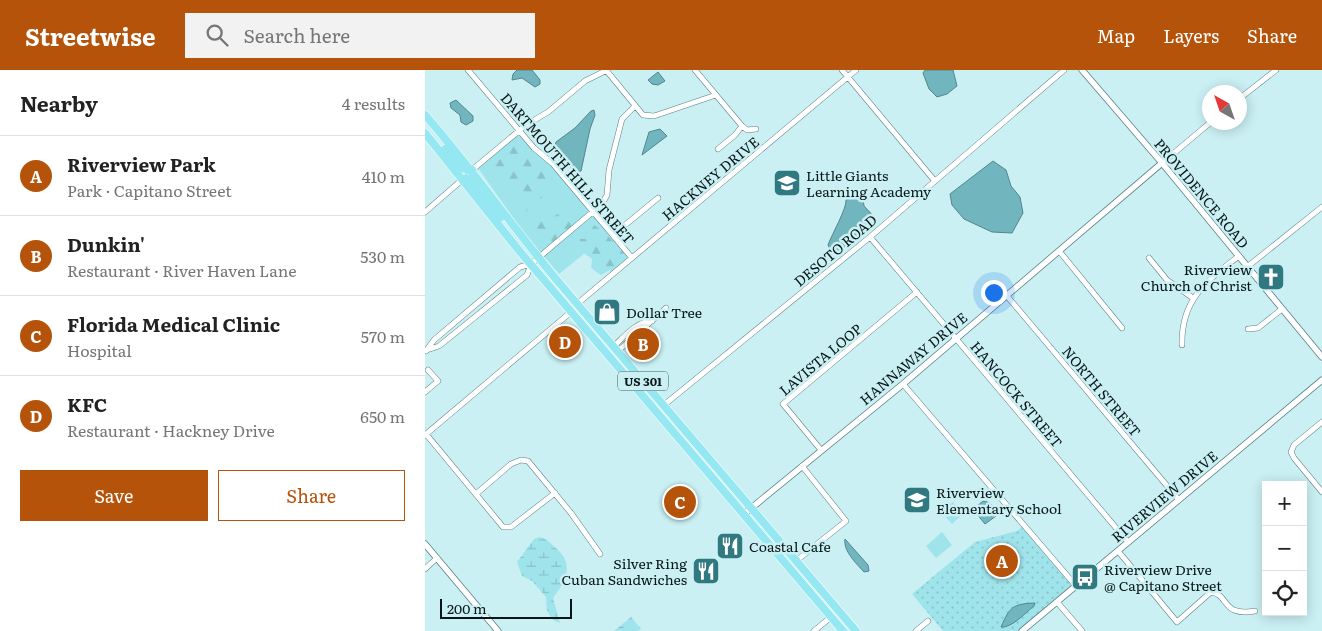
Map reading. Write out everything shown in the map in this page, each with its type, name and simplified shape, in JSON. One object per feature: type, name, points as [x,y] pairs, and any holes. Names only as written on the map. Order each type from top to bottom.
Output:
[{"type":"main road","name":"US 301","points":[[425,115],[577,304],[856,631]]},
{"type":"main road","points":[[425,127],[462,168],[467,171],[471,170]]},
{"type":"main road","name":"US 301","points":[[425,133],[571,312],[843,631]]},
{"type":"main road","points":[[463,179],[466,178],[473,182],[495,211],[513,226]]},
{"type":"main road","points":[[577,319],[592,329],[609,349],[613,351],[616,349]]},
{"type":"main road","points":[[609,356],[615,355],[628,371],[642,380]]},
{"type":"main road","points":[[618,366],[634,378],[656,403],[664,405]]},
{"type":"main road","points":[[661,417],[668,418],[683,436],[701,448]]},
{"type":"main road","points":[[783,560],[796,567],[829,607],[837,608]]},
{"type":"main road","points":[[831,616],[840,620],[850,631]]},
{"type":"street","points":[[471,170],[519,131],[548,112],[585,81],[607,70],[643,115],[654,116],[716,95]]},
{"type":"street","points":[[695,70],[742,126],[747,130],[756,129]]},
{"type":"street","points":[[842,70],[934,180]]},
{"type":"street","name":"HACKNEY DRIVE","points":[[577,304],[857,70]]},
{"type":"street","name":"DESOTO ROAD","points":[[664,405],[870,236],[1064,70]]},
{"type":"street","points":[[1083,72],[1091,70]]},
{"type":"street","points":[[1247,93],[1276,70]]},
{"type":"street","name":"DARTMOUTH HILL STREET","points":[[470,71],[519,131],[534,148],[553,164],[632,258]]},
{"type":"street","name":"PROVIDENCE ROAD","points":[[1083,72],[1162,163],[1322,357]]},
{"type":"street","points":[[426,351],[434,340],[520,268],[531,264],[539,258],[602,204],[607,195],[609,170],[622,119],[635,106]]},
{"type":"street","points":[[718,148],[735,135],[742,126]]},
{"type":"street","name":"HANNAWAY DRIVE","points":[[744,514],[903,384],[1202,130]]},
{"type":"street","points":[[425,212],[463,179]]},
{"type":"street","points":[[613,235],[658,198]]},
{"type":"street","points":[[1247,267],[1322,207]]},
{"type":"street","name":"HANCOCK STREET","points":[[870,236],[1128,542]]},
{"type":"street","points":[[1060,252],[1122,328]]},
{"type":"street","points":[[1183,345],[1182,333],[1187,310],[1193,298],[1205,284],[1239,256]]},
{"type":"street","points":[[1149,258],[1167,280],[1193,298]]},
{"type":"street","points":[[426,351],[439,346],[527,275],[531,264]]},
{"type":"street","name":"LAVISTA LOOP","points":[[821,450],[783,404],[917,292]]},
{"type":"street","name":"NORTH STREET","points":[[1007,296],[1179,500]]},
{"type":"street","points":[[616,349],[667,308]]},
{"type":"street","points":[[1248,329],[1258,328],[1282,309]]},
{"type":"street","points":[[555,493],[511,527],[503,527],[426,435],[516,356],[571,312]]},
{"type":"street","points":[[425,392],[438,381],[428,370]]},
{"type":"street","name":"RIVERVIEW DRIVE","points":[[1022,631],[1322,380]]},
{"type":"street","points":[[903,384],[1076,586]]},
{"type":"street","points":[[1322,422],[1294,445],[1291,452],[1322,492]]},
{"type":"street","points":[[476,494],[511,464],[521,460],[528,461],[571,513],[600,554]]},
{"type":"street","points":[[797,561],[846,521],[802,466]]},
{"type":"street","points":[[425,544],[498,631]]},
{"type":"street","points":[[1118,551],[1177,622],[1211,592],[1216,593],[1235,612],[1255,611]]},
{"type":"street","points":[[425,569],[437,558]]},
{"type":"street","points":[[1057,602],[1082,631]]},
{"type":"street","points":[[814,631],[831,616]]},
{"type":"street","points":[[916,631],[928,621]]},
{"type":"green space","points":[[518,134],[558,171],[632,258],[612,273],[590,249],[559,274],[523,232],[478,168]]},
{"type":"green space","points":[[515,141],[534,154],[537,164],[548,173],[546,196],[534,201],[526,212],[522,210],[515,193],[502,184],[488,168],[487,163],[503,147]]},
{"type":"green space","points":[[571,209],[579,217],[602,231],[624,253],[620,264],[601,275],[591,268],[592,259],[578,249],[580,239],[591,239],[591,233],[562,234],[558,238],[561,247],[558,255],[543,249],[529,217],[533,216],[544,222]]},
{"type":"green space","points":[[953,502],[963,514],[952,524],[941,512]]},
{"type":"green space","points":[[1023,526],[1073,585],[1018,631],[943,631],[912,594],[975,542],[1017,531]]},
{"type":"green space","points":[[942,532],[952,545],[936,558],[926,546]]},
{"type":"green space","points":[[539,537],[546,540],[562,554],[567,567],[565,579],[553,598],[560,623],[553,620],[547,611],[546,597],[532,581],[522,576],[517,562],[534,539]]},
{"type":"green space","points":[[631,617],[641,629],[639,631],[614,631]]},
{"type":"shaded area","points":[[517,70],[532,70],[540,80],[540,84],[535,87],[522,78],[512,80],[513,74]]},
{"type":"shaded area","points":[[925,70],[953,70],[957,86],[947,94],[937,97],[929,89],[923,73]]},
{"type":"shaded area","points":[[658,72],[665,81],[658,85],[652,84],[648,80]]},
{"type":"shaded area","points":[[456,100],[473,116],[473,121],[466,125],[461,122],[460,115],[451,108],[450,103]]},
{"type":"shaded area","points":[[594,110],[595,115],[581,171],[577,172],[554,149],[556,142],[575,128]]},
{"type":"shaded area","points":[[660,129],[667,136],[642,155],[649,132]]},
{"type":"shaded area","points":[[993,161],[1006,170],[1011,186],[1020,197],[1023,213],[1012,233],[992,232],[964,219],[952,205],[950,194]]},
{"type":"shaded area","points":[[853,195],[863,199],[864,206],[878,221],[835,254],[832,253],[828,245],[842,215],[846,200]]},
{"type":"shaded area","points":[[983,501],[990,504],[996,513],[996,516],[985,524],[976,509]]},
{"type":"shaded area","points":[[845,539],[868,565],[869,571],[864,572],[851,557],[846,548]]},
{"type":"shaded area","points":[[1035,603],[1014,623],[1001,627],[1013,608],[1021,604]]},
{"type":"place","name":"Little Giants Learning Academy","points":[[787,183]]},
{"type":"place","name":"Riverview Church of Christ","points":[[1271,277]]},
{"type":"place","name":"Dollar Tree","points":[[607,312]]},
{"type":"place","name":"KFC","points":[[565,342]]},
{"type":"place","name":"Dunkin'","points":[[643,344]]},
{"type":"place","name":"Riverview Elementary School","points":[[917,500]]},
{"type":"place","name":"Florida Medical Clinic","points":[[680,502]]},
{"type":"place","name":"Coastal Cafe","points":[[730,546]]},
{"type":"place","name":"Riverview Park","points":[[1002,561]]},
{"type":"place","name":"Silver Ring Cuban Sandwiches","points":[[706,571]]},
{"type":"place","name":"Riverview Drive @ Capitano Street","points":[[1085,577]]}]
